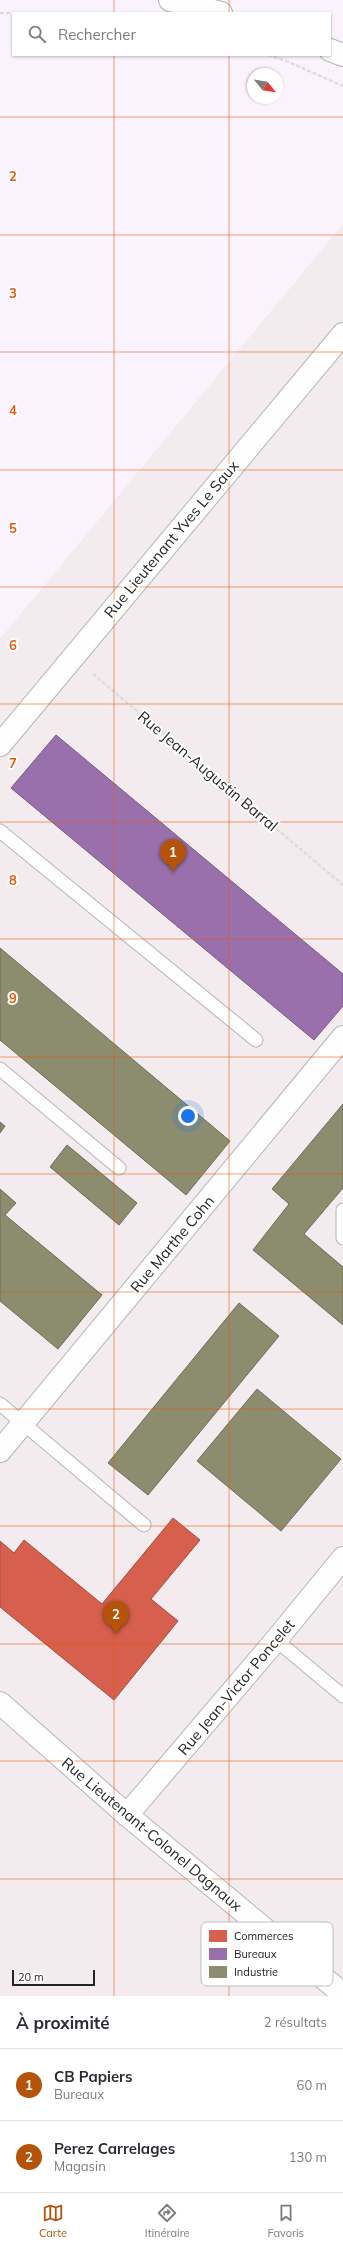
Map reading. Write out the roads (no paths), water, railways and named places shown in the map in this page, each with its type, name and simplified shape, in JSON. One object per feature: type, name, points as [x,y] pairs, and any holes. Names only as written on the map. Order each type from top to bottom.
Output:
[{"type":"street","points":[[170,0],[217,12]]},
{"type":"street","points":[[331,50],[343,55]]},
{"type":"street","name":"Rue Lieutenant Yves Le Saux","points":[[0,745],[343,334]]},
{"type":"street","name":"Rue Marthe Cohn","points":[[0,1451],[343,1037]]},
{"type":"street","name":"Rue Jean-Victor Poncelet","points":[[127,1815],[276,1640],[343,1558]]},
{"type":"street","name":"Rue Lieutenant-Colonel Dagnaux","points":[[0,1703],[127,1815],[256,1922]]},
{"type":"street","name":"Rue Lieutenant-Colonel Dagnaux","points":[[333,1986],[343,1994]]},
{"type":"lane","points":[[0,831],[256,1040]]},
{"type":"lane","points":[[0,1069],[119,1168]]},
{"type":"lane","points":[[343,1210],[343,1238]]},
{"type":"lane","points":[[0,1404],[144,1525]]},
{"type":"lane","points":[[276,1640],[343,1696]]},
{"type":"place","name":"CB Papiers","points":[[173,872]]},
{"type":"place","name":"Perez Carrelages","points":[[116,1634]]}]
